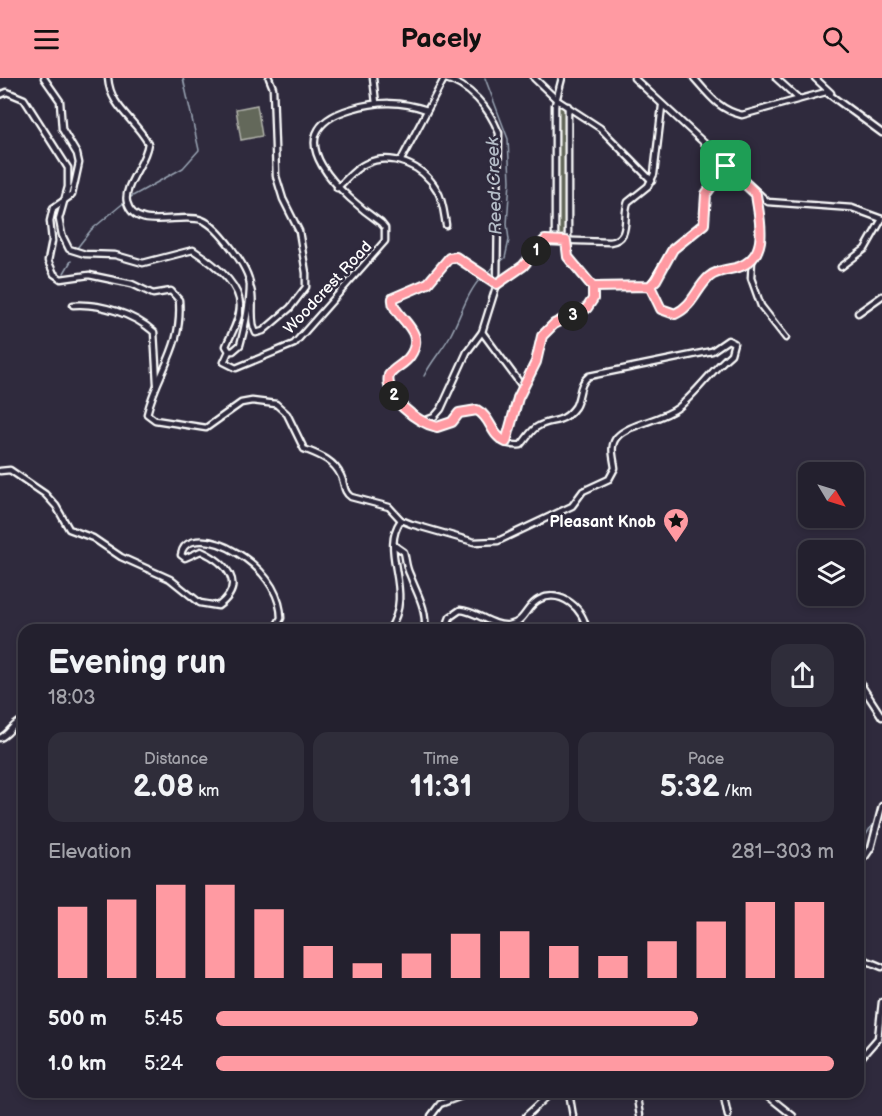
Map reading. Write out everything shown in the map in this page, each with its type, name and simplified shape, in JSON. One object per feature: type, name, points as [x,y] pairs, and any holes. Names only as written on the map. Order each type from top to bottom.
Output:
[{"type":"street","points":[[44,78],[60,101],[62,129],[77,154],[79,163],[72,195],[53,208],[50,221],[52,241],[48,261],[54,274],[61,279],[89,275],[118,280],[153,294],[171,291],[179,300],[180,329],[176,344],[157,383],[147,414],[155,420],[206,428],[241,404],[252,401],[276,404],[287,414],[302,446],[336,467],[346,494],[388,507],[401,520],[482,543],[505,539],[559,513],[576,502],[583,491],[613,475],[615,468],[612,452],[616,438],[623,432],[646,425],[679,407],[731,354],[734,343],[728,340],[712,351],[589,376],[580,387],[574,407],[560,421],[537,426],[521,445],[514,446],[494,434],[486,417],[477,410],[459,413],[446,425],[437,427],[416,418],[402,405],[388,384],[389,375],[409,358],[414,344],[411,326],[394,306],[393,298],[428,283],[449,258],[456,257],[497,284]]},
{"type":"street","points":[[108,78],[110,93],[117,105],[139,128],[148,143],[142,165],[127,190],[127,204],[131,212],[139,218],[194,218],[216,229],[245,272],[254,302],[253,328],[256,333],[263,331],[290,309],[306,287],[299,231],[283,200],[276,176],[273,88],[269,78]]},
{"type":"street","points":[[373,78],[376,103]]},
{"type":"street","points":[[401,160],[444,78],[465,88],[479,100],[492,117],[499,133],[497,284],[482,332],[467,352],[441,410],[434,417],[424,421]]},
{"type":"street","points":[[534,78],[557,100],[600,128],[652,181]]},
{"type":"street","points":[[555,239],[557,100],[562,78]]},
{"type":"street","points":[[634,78],[756,194],[768,202],[852,208],[882,219],[865,249],[841,267]]},
{"type":"street","points":[[694,78],[717,105],[729,112],[742,115],[819,93],[833,95]]},
{"type":"street","points":[[776,78],[799,99]]},
{"type":"street","points":[[815,78],[882,133]]},
{"type":"street","points":[[0,95],[7,92],[24,99],[68,168],[66,200],[59,219],[60,228],[69,249],[74,252],[115,255],[143,263],[193,250],[213,265],[231,284],[240,304],[239,317],[226,346],[229,351],[233,351],[240,345],[250,286]]},
{"type":"street","name":"Woodcrest Road","points":[[229,351],[224,362],[236,368],[294,344],[385,241],[385,228],[337,188],[327,175],[318,156],[317,131],[328,117],[376,103],[406,104],[427,110]]},
{"type":"street","points":[[506,442],[522,386],[532,372],[542,336],[554,324],[587,308],[593,299],[593,287],[568,257],[566,241],[568,106]]},
{"type":"street","points":[[497,284],[523,266],[545,240],[616,241],[625,232],[628,202],[652,181],[662,106]]},
{"type":"street","points":[[337,188],[367,163],[384,159],[401,160],[432,183],[440,197],[446,225]]},
{"type":"street","points":[[593,287],[650,286],[656,280],[673,249],[704,224],[706,194],[726,166]]},
{"type":"street","points":[[650,286],[661,309],[675,314],[691,303],[711,275],[740,267],[752,259],[759,249],[761,239],[756,194]]},
{"type":"street","points":[[752,259],[752,278],[761,306],[786,338]]},
{"type":"street","points":[[858,313],[882,296]]},
{"type":"street","points":[[73,304],[94,305],[135,318],[154,332],[157,383]]},
{"type":"street","points":[[482,332],[522,386]]},
{"type":"street","points":[[0,471],[10,470],[45,494],[56,506],[69,529],[93,538],[121,557],[170,579],[192,597],[208,606],[218,606],[229,596],[232,586],[230,573],[218,559],[201,550],[185,558],[182,550],[187,544],[204,539],[241,556],[265,578],[275,593],[281,618],[278,624]]},
{"type":"street","points":[[392,624],[400,607],[394,545],[395,531],[401,520]]},
{"type":"street","points":[[394,545],[404,552],[409,574],[417,587],[425,624]]},
{"type":"street","points":[[512,624],[520,620],[538,599],[546,597],[569,602],[578,608],[584,616],[585,624]]},
{"type":"street","points":[[447,624],[450,616],[460,610],[500,624]]},
{"type":"street","points":[[864,689],[882,717]]},
{"type":"street","points":[[0,738],[18,722]]},
{"type":"street","points":[[864,857],[871,848],[882,806]]},
{"type":"street","points":[[875,827],[882,827]]},
{"type":"street","points":[[864,960],[882,967]]},
{"type":"street","points":[[864,1054],[878,1038],[882,1002]]},
{"type":"street","points":[[431,1116],[440,1104],[456,1098]]},
{"type":"street","points":[[526,1116],[546,1098]]},
{"type":"street","points":[[570,1098],[573,1116]]},
{"type":"street","points":[[637,1098],[640,1116]]},
{"type":"street","points":[[724,1098],[728,1116]]},
{"type":"street","points":[[770,1098],[793,1116]]},
{"type":"green space","points":[[257,105],[262,136],[241,140],[236,109]]},
{"type":"green space","points":[[561,106],[565,109],[565,233],[561,237],[556,233],[557,109]]},
{"type":"waterway","points":[[129,198],[183,168],[199,150],[183,78]]},
{"type":"waterway","name":"Reed Creek","points":[[485,78],[508,139],[510,181],[507,224],[509,240],[505,258],[499,263]]},
{"type":"waterway","points":[[77,248],[91,230],[126,201]]},
{"type":"waterway","points":[[64,273],[71,261]]},
{"type":"waterway","name":"Reed Creek","points":[[485,274],[495,266]]},
{"type":"waterway","name":"Reed Creek","points":[[424,376],[450,336],[468,297],[482,277]]},
{"type":"waterway","points":[[864,838],[872,825]]},
{"type":"place","name":"Pleasant Knob","points":[[676,544]]},
{"type":"route","points":[[726,166],[706,194],[704,224],[695,234],[673,249],[656,280],[650,286],[593,287],[568,257],[566,241],[555,239],[545,240],[523,266],[497,284],[456,257],[449,258],[428,283],[393,298],[392,303],[397,311],[411,326],[414,344],[409,358],[394,368],[389,375],[390,390],[416,418],[432,426],[446,425],[464,410],[472,408],[482,412],[490,421],[494,434],[506,442],[522,386],[532,372],[542,336],[554,324],[579,314],[587,308],[593,299],[593,287],[638,287],[650,286],[661,309],[664,312],[675,314],[691,303],[711,275],[740,267],[756,255],[761,239],[756,194],[726,166]]}]
